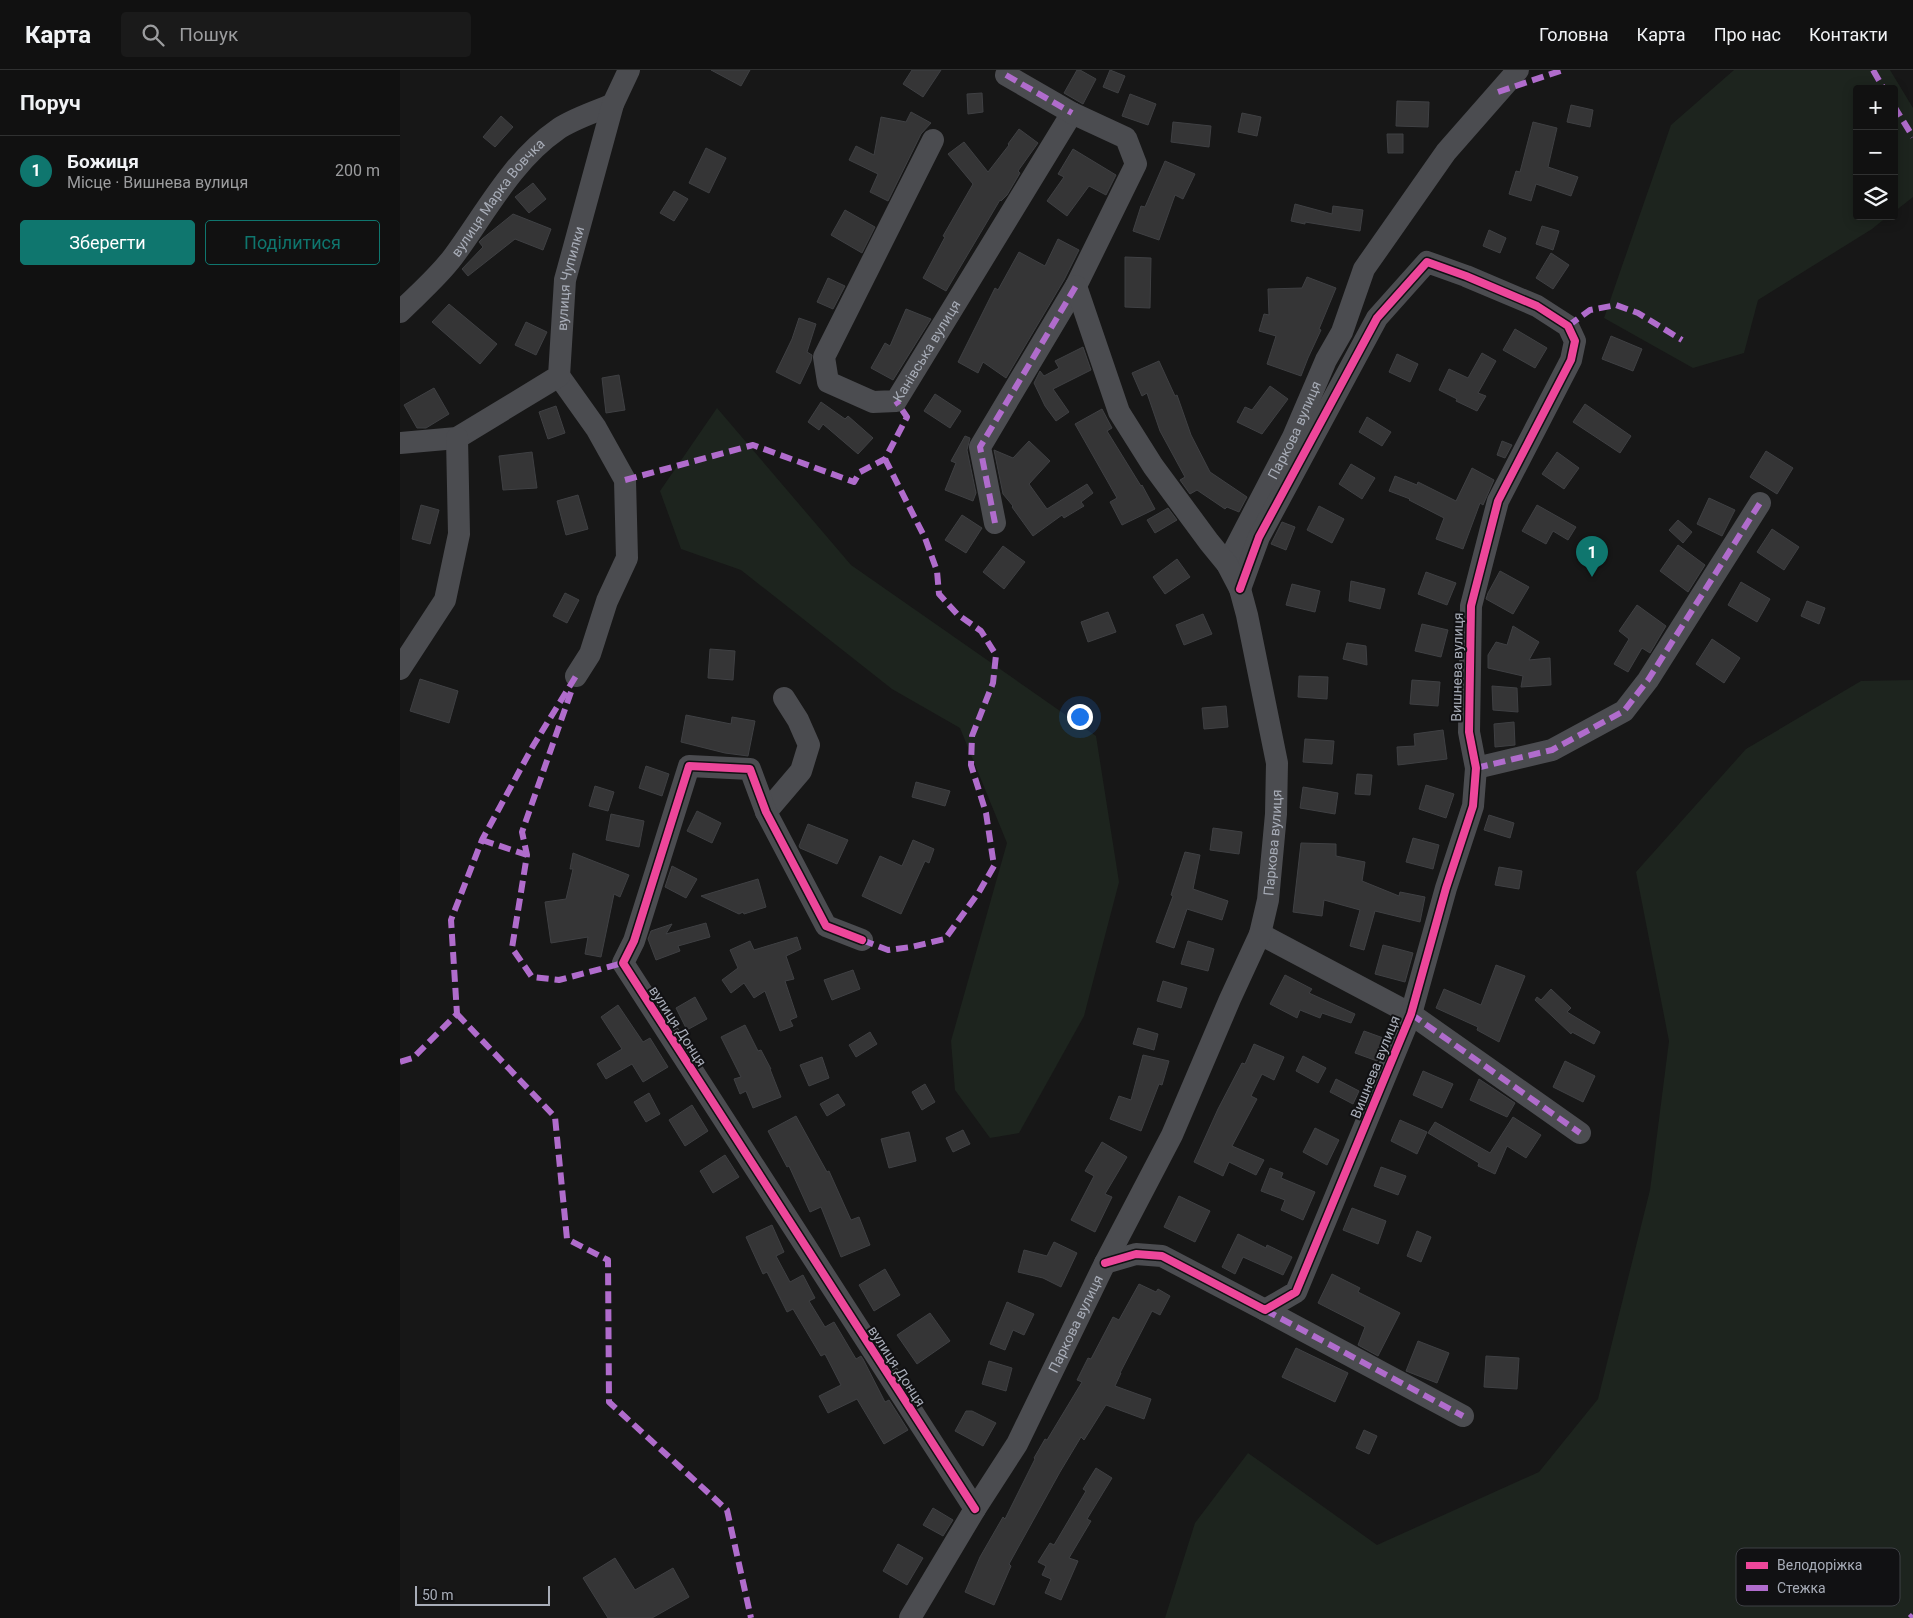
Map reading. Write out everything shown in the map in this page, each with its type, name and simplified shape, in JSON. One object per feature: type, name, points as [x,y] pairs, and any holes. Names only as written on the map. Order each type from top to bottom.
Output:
[{"type":"street","name":"вулиця Чупилки","points":[[559,376],[565,280],[613,104],[629,70]]},
{"type":"street","name":"Паркова вулиця","points":[[910,1618],[975,1509],[1017,1444],[1105,1263],[1172,1135],[1260,934],[1268,900],[1276,814],[1277,763],[1247,615],[1240,589],[1228,564],[1293,437],[1326,360],[1342,332],[1364,269],[1446,152],[1518,70]]},
{"type":"street","points":[[994,523],[980,447],[1076,286],[1136,164],[1126,138],[1072,113],[1006,74]]},
{"type":"street","name":"вулиця Марка Вовчка","points":[[400,312],[431,282],[452,258],[485,210],[527,156],[558,129],[613,104]]},
{"type":"street","name":"Канівська вулиця","points":[[933,140],[824,357],[828,382],[873,402],[896,401],[1072,113]]},
{"type":"street","name":"Вишнева вулиця","points":[[1240,589],[1259,537],[1378,318],[1427,262],[1537,306],[1568,326],[1575,341],[1572,360],[1498,501],[1471,606],[1468,732],[1476,768],[1474,806],[1446,888],[1411,1014],[1296,1292],[1266,1310]]},
{"type":"street","points":[[1076,286],[1119,412],[1153,466],[1209,542],[1228,564]]},
{"type":"street","points":[[1342,332],[1378,318]]},
{"type":"street","points":[[400,443],[457,438],[559,376],[596,428],[626,480],[627,558],[607,601],[590,654],[576,676]]},
{"type":"street","points":[[400,669],[445,600],[459,534],[457,438]]},
{"type":"street","points":[[1476,768],[1552,750],[1624,711],[1648,680],[1760,503]]},
{"type":"street","points":[[766,812],[801,771],[809,745],[798,720],[784,698]]},
{"type":"street","name":"вулиця Донця","points":[[862,940],[826,926],[766,812],[750,768],[689,766],[634,941],[623,963],[975,1509]]},
{"type":"street","points":[[1260,934],[1411,1014],[1580,1133]]},
{"type":"street","points":[[1105,1263],[1136,1254],[1162,1256],[1463,1416]]},
{"type":"shaded area","points":[[1734,70],[1890,70],[1913,108],[1913,197],[1898,209],[1898,85],[1853,85],[1853,220],[1883,220],[1872,229],[1758,300],[1744,353],[1693,368],[1604,318],[1671,125]]},
{"type":"shaded area","points":[[717,408],[851,565],[1096,736],[1119,882],[1084,1016],[1019,1133],[990,1138],[955,1090],[951,1041],[1007,843],[960,728],[892,689],[741,570],[681,549],[660,491]]},
{"type":"shaded area","points":[[1913,680],[1913,1618],[1165,1618],[1195,1523],[1248,1453],[1377,1545],[1539,1472],[1598,1399],[1650,1190],[1669,1041],[1636,872],[1746,749],[1861,681]]},
{"type":"building","points":[[711,70],[750,70],[741,86]]},
{"type":"building","points":[[912,70],[941,70],[923,97],[903,84]]},
{"type":"building","points":[[1077,70],[1096,79],[1083,104],[1064,93]]},
{"type":"building","points":[[1110,70],[1125,76],[1118,93],[1103,87]]},
{"type":"building","points":[[982,93],[983,112],[968,114],[967,94]]},
{"type":"building","points":[[1130,94],[1156,104],[1148,125],[1122,116]]},
{"type":"building","points":[[1397,101],[1429,102],[1428,127],[1396,126]]},
{"type":"building","points":[[1571,105],[1593,110],[1590,127],[1567,122]]},
{"type":"building","points":[[911,112],[931,123],[921,134],[888,201],[870,192],[878,174],[849,160],[856,146],[874,155],[881,117],[906,122]]},
{"type":"building","points":[[1242,113],[1261,117],[1257,136],[1238,132]]},
{"type":"building","points":[[501,116],[513,127],[495,147],[483,137]]},
{"type":"building","points":[[1173,122],[1211,126],[1209,147],[1171,142]]},
{"type":"building","points":[[1533,122],[1557,128],[1548,167],[1578,177],[1571,196],[1536,184],[1531,201],[1509,194],[1516,171],[1520,172]]},
{"type":"building","points":[[1019,129],[1038,143],[1018,171],[1020,173],[1007,195],[1000,200],[946,291],[923,278],[945,237],[943,236],[973,184],[948,154],[964,142],[988,172]]},
{"type":"building","points":[[1387,134],[1403,134],[1403,153],[1388,153]]},
{"type":"building","points":[[706,148],[726,158],[709,193],[689,183]]},
{"type":"building","points":[[1073,149],[1116,175],[1106,195],[1089,186],[1067,216],[1047,201],[1064,177],[1058,174]]},
{"type":"building","points":[[1165,161],[1195,174],[1183,199],[1175,195],[1159,240],[1133,231],[1141,206],[1145,207]]},
{"type":"building","points":[[533,183],[546,199],[529,213],[515,197]]},
{"type":"building","points":[[674,191],[688,199],[674,221],[660,213]]},
{"type":"building","points":[[1295,204],[1332,214],[1333,206],[1363,210],[1360,231],[1291,221]]},
{"type":"building","points":[[845,210],[875,227],[862,253],[831,235]]},
{"type":"building","points":[[513,214],[551,229],[543,250],[515,239],[468,276],[462,269],[483,247],[479,242]]},
{"type":"building","points":[[1542,226],[1559,231],[1553,250],[1536,244]]},
{"type":"building","points":[[1489,230],[1506,238],[1500,253],[1483,246]]},
{"type":"building","points":[[1058,239],[1079,250],[1064,280],[1006,378],[983,362],[978,373],[958,362],[995,288],[998,290],[1019,252],[1045,266]]},
{"type":"building","points":[[1551,253],[1569,265],[1553,289],[1536,278]]},
{"type":"building","points":[[1125,257],[1151,258],[1150,308],[1125,307]]},
{"type":"building","points":[[1307,277],[1336,288],[1319,329],[1321,330],[1301,376],[1267,364],[1276,336],[1259,331],[1264,314],[1269,315],[1268,289],[1302,288]]},
{"type":"building","points":[[828,278],[845,286],[833,309],[817,302]]},
{"type":"building","points":[[449,304],[497,344],[480,364],[432,322]]},
{"type":"building","points":[[906,309],[931,319],[893,380],[871,368],[885,343],[890,346]]},
{"type":"building","points":[[799,318],[816,324],[807,352],[812,355],[811,361],[800,384],[776,372],[792,339]]},
{"type":"building","points":[[526,322],[547,332],[536,355],[515,345]]},
{"type":"building","points":[[1515,329],[1547,348],[1535,368],[1503,350]]},
{"type":"building","points":[[1611,336],[1642,349],[1633,371],[1602,359]]},
{"type":"building","points":[[1083,347],[1091,370],[1053,389],[1069,412],[1056,421],[1045,406],[1034,383],[1040,371],[1044,376],[1059,368],[1055,361]]},
{"type":"building","points":[[1482,353],[1496,361],[1478,393],[1486,396],[1477,411],[1439,390],[1449,369],[1468,378]]},
{"type":"building","points":[[1397,354],[1418,364],[1410,382],[1389,372]]},
{"type":"building","points":[[1159,361],[1175,396],[1177,395],[1191,435],[1210,472],[1247,497],[1239,512],[1227,507],[1225,509],[1197,490],[1190,494],[1180,480],[1185,477],[1160,431],[1147,393],[1142,396],[1132,373]]},
{"type":"building","points":[[619,375],[625,410],[606,413],[602,378]]},
{"type":"building","points":[[1270,386],[1288,399],[1262,434],[1237,422],[1245,407],[1252,410]]},
{"type":"building","points":[[434,388],[449,414],[426,428],[417,428],[404,405]]},
{"type":"building","points":[[935,394],[961,411],[950,428],[924,411]]},
{"type":"building","points":[[821,402],[845,419],[848,416],[873,438],[858,454],[823,424],[819,430],[808,422]]},
{"type":"building","points":[[1585,404],[1631,436],[1620,453],[1573,422]]},
{"type":"building","points":[[556,406],[565,433],[548,439],[539,412]]},
{"type":"building","points":[[1102,409],[1112,428],[1107,431],[1142,485],[1155,509],[1122,525],[1110,502],[1117,498],[1075,424]]},
{"type":"building","points":[[1367,417],[1391,432],[1382,446],[1359,432]]},
{"type":"building","points":[[965,436],[970,438],[967,450],[976,493],[973,501],[945,490],[956,463],[951,461]]},
{"type":"building","points":[[1029,441],[1050,461],[1029,484],[1047,509],[1087,484],[1093,493],[1081,502],[1084,506],[1064,518],[1062,515],[1033,536],[1003,494],[994,450],[1013,458]]},
{"type":"building","points":[[1502,441],[1512,445],[1505,458],[1497,455]]},
{"type":"building","points":[[1766,451],[1793,468],[1777,494],[1750,477]]},
{"type":"building","points":[[532,452],[537,488],[503,490],[499,456]]},
{"type":"building","points":[[1557,452],[1579,468],[1564,489],[1542,474]]},
{"type":"building","points":[[1351,464],[1375,478],[1362,499],[1339,484]]},
{"type":"building","points":[[1472,468],[1494,480],[1483,505],[1480,503],[1463,549],[1436,539],[1444,518],[1410,499],[1389,491],[1395,476],[1417,485],[1418,482],[1456,501]]},
{"type":"building","points":[[578,495],[588,529],[566,535],[557,501]]},
{"type":"building","points":[[1709,498],[1735,510],[1722,536],[1697,524]]},
{"type":"building","points":[[421,505],[439,510],[430,544],[412,539]]},
{"type":"building","points":[[1537,505],[1576,527],[1568,540],[1553,531],[1546,544],[1522,531]]},
{"type":"building","points":[[1319,506],[1344,519],[1332,543],[1307,530]]},
{"type":"building","points":[[1168,508],[1177,520],[1155,533],[1147,520]]},
{"type":"building","points":[[962,515],[982,528],[966,553],[945,540]]},
{"type":"building","points":[[1678,520],[1692,532],[1683,543],[1669,530]]},
{"type":"building","points":[[1282,522],[1295,527],[1286,550],[1271,544]]},
{"type":"building","points":[[1772,529],[1799,547],[1784,570],[1757,552]]},
{"type":"building","points":[[1678,545],[1705,565],[1688,592],[1660,571]]},
{"type":"building","points":[[1003,546],[1025,562],[1004,589],[983,572]]},
{"type":"building","points":[[1177,559],[1190,577],[1165,594],[1153,577]]},
{"type":"building","points":[[1500,571],[1529,587],[1513,614],[1486,599]]},
{"type":"building","points":[[1426,572],[1456,583],[1447,605],[1418,594]]},
{"type":"building","points":[[1351,581],[1385,589],[1380,609],[1349,601]]},
{"type":"building","points":[[1741,582],[1770,599],[1757,622],[1728,605]]},
{"type":"building","points":[[1292,584],[1320,591],[1315,612],[1286,605]]},
{"type":"building","points":[[565,593],[579,600],[567,623],[553,616]]},
{"type":"building","points":[[1807,601],[1825,608],[1819,624],[1801,616]]},
{"type":"building","points":[[1637,605],[1666,626],[1650,653],[1642,648],[1628,672],[1614,664],[1629,639],[1619,631]]},
{"type":"building","points":[[1108,612],[1116,632],[1088,642],[1081,622]]},
{"type":"building","points":[[1203,614],[1212,634],[1184,645],[1176,625]]},
{"type":"building","points":[[1422,624],[1448,630],[1441,657],[1415,651]]},
{"type":"building","points":[[1513,626],[1539,642],[1529,660],[1550,658],[1551,685],[1521,687],[1523,676],[1488,668],[1488,655],[1496,642],[1507,645]]},
{"type":"building","points":[[1712,639],[1740,658],[1724,683],[1696,664]]},
{"type":"building","points":[[1347,643],[1366,646],[1367,665],[1343,659]]},
{"type":"building","points":[[710,649],[735,651],[733,680],[708,678]]},
{"type":"building","points":[[1299,676],[1328,677],[1327,699],[1298,697]]},
{"type":"building","points":[[420,679],[458,691],[449,723],[410,711]]},
{"type":"building","points":[[1412,680],[1440,682],[1438,706],[1410,704]]},
{"type":"building","points":[[1492,686],[1517,688],[1518,712],[1493,710]]},
{"type":"building","points":[[1226,706],[1228,727],[1204,729],[1202,708]]},
{"type":"building","points":[[686,715],[731,724],[732,717],[755,721],[748,756],[725,753],[681,742]]},
{"type":"building","points":[[1514,722],[1515,745],[1495,747],[1494,724]]},
{"type":"building","points":[[1443,730],[1447,759],[1398,765],[1397,747],[1415,746],[1414,734]]},
{"type":"building","points":[[1305,739],[1334,741],[1332,764],[1303,762]]},
{"type":"building","points":[[646,766],[669,774],[662,796],[639,788]]},
{"type":"building","points":[[1357,774],[1372,775],[1370,795],[1355,794]]},
{"type":"building","points":[[916,782],[950,791],[945,806],[912,797]]},
{"type":"building","points":[[1426,785],[1454,794],[1446,818],[1419,809]]},
{"type":"building","points":[[595,786],[614,792],[608,811],[589,806]]},
{"type":"building","points":[[1303,787],[1338,793],[1335,814],[1300,808]]},
{"type":"building","points":[[697,811],[721,823],[712,843],[687,831]]},
{"type":"building","points":[[611,814],[644,821],[639,847],[606,840]]},
{"type":"building","points":[[1489,815],[1514,823],[1510,838],[1484,830]]},
{"type":"building","points":[[808,824],[848,840],[837,864],[800,848],[799,846]]},
{"type":"building","points":[[1213,828],[1242,832],[1239,854],[1210,850]]},
{"type":"building","points":[[1413,838],[1439,845],[1433,869],[1406,862]]},
{"type":"building","points":[[913,840],[934,849],[929,863],[925,861],[901,914],[862,896],[880,856],[902,866]]},
{"type":"building","points":[[1301,843],[1336,844],[1336,856],[1365,862],[1362,881],[1399,896],[1400,892],[1425,897],[1420,922],[1375,911],[1364,950],[1350,946],[1360,910],[1324,900],[1322,916],[1293,912]]},
{"type":"building","points":[[1185,852],[1200,855],[1193,889],[1228,901],[1222,920],[1187,909],[1174,948],[1156,942],[1173,896],[1171,895]]},
{"type":"building","points":[[573,853],[629,875],[620,897],[614,894],[601,957],[585,954],[588,937],[551,943],[545,902],[566,899],[573,869],[570,869]]},
{"type":"building","points":[[672,866],[697,879],[686,898],[665,887]]},
{"type":"building","points":[[1499,867],[1522,871],[1519,889],[1495,885]]},
{"type":"building","points":[[758,879],[766,907],[744,914],[743,912],[739,914],[701,896]]},
{"type":"building","points":[[706,923],[710,937],[678,946],[680,951],[656,960],[648,939],[651,931],[672,924],[666,934]]},
{"type":"building","points":[[797,937],[801,949],[786,956],[794,979],[785,981],[797,1017],[790,1020],[793,1026],[780,1031],[765,991],[754,998],[744,983],[731,993],[722,980],[738,968],[730,950],[750,941],[754,950]]},
{"type":"building","points":[[1188,941],[1214,949],[1208,971],[1181,964]]},
{"type":"building","points":[[1383,945],[1413,953],[1405,982],[1375,974]]},
{"type":"building","points":[[1496,965],[1525,976],[1499,1042],[1477,1030],[1478,1027],[1436,1008],[1444,989],[1481,1005]]},
{"type":"building","points":[[853,970],[860,989],[832,1000],[824,980]]},
{"type":"building","points":[[1285,975],[1312,989],[1309,993],[1355,1014],[1351,1023],[1322,1013],[1320,1018],[1300,1010],[1297,1018],[1270,1004]]},
{"type":"building","points":[[1163,981],[1187,988],[1181,1008],[1157,1001]]},
{"type":"building","points":[[1551,989],[1571,1008],[1567,1012],[1600,1032],[1594,1044],[1572,1032],[1571,1034],[1535,1000],[1537,997],[1541,1000]]},
{"type":"building","points":[[695,997],[707,1019],[687,1030],[676,1008]]},
{"type":"building","points":[[618,1005],[643,1042],[650,1038],[668,1067],[643,1082],[632,1064],[606,1079],[597,1064],[622,1049],[601,1017]]},
{"type":"building","points":[[745,1025],[758,1051],[761,1050],[771,1069],[781,1097],[753,1108],[746,1091],[740,1094],[734,1079],[741,1077],[721,1037]]},
{"type":"building","points":[[1138,1028],[1158,1034],[1154,1050],[1133,1044]]},
{"type":"building","points":[[1364,1031],[1386,1039],[1377,1061],[1355,1053]]},
{"type":"building","points":[[870,1032],[877,1044],[856,1057],[849,1045]]},
{"type":"building","points":[[1254,1044],[1284,1057],[1274,1080],[1262,1074],[1251,1096],[1257,1099],[1232,1146],[1264,1160],[1256,1175],[1229,1162],[1223,1176],[1194,1162],[1218,1109],[1242,1063],[1245,1064]]},
{"type":"building","points":[[1143,1055],[1169,1061],[1162,1085],[1159,1084],[1141,1131],[1110,1119],[1119,1096],[1131,1100]]},
{"type":"building","points":[[1303,1056],[1326,1068],[1318,1083],[1296,1071]]},
{"type":"building","points":[[822,1057],[829,1078],[809,1086],[800,1065]]},
{"type":"building","points":[[1565,1061],[1595,1076],[1583,1102],[1553,1087]]},
{"type":"building","points":[[1423,1071],[1453,1084],[1442,1108],[1413,1095]]},
{"type":"building","points":[[1336,1079],[1359,1091],[1353,1104],[1330,1092]]},
{"type":"building","points":[[1479,1079],[1515,1103],[1507,1117],[1470,1100]]},
{"type":"building","points":[[925,1084],[935,1102],[922,1110],[912,1092]]},
{"type":"building","points":[[649,1093],[660,1114],[646,1122],[634,1102]]},
{"type":"building","points":[[838,1094],[845,1105],[827,1116],[820,1104]]},
{"type":"building","points":[[692,1105],[708,1131],[685,1146],[669,1120]]},
{"type":"building","points":[[796,1116],[827,1172],[829,1171],[851,1220],[859,1217],[870,1245],[841,1257],[821,1207],[810,1212],[789,1166],[787,1167],[768,1131]]},
{"type":"building","points":[[1513,1117],[1541,1135],[1526,1158],[1507,1146],[1495,1174],[1478,1166],[1479,1163],[1428,1133],[1435,1122],[1490,1153]]},
{"type":"building","points":[[1400,1120],[1427,1132],[1417,1154],[1391,1141]]},
{"type":"building","points":[[1315,1128],[1339,1140],[1327,1165],[1303,1152]]},
{"type":"building","points":[[963,1130],[970,1144],[953,1152],[946,1138]]},
{"type":"building","points":[[909,1132],[916,1161],[889,1168],[881,1139]]},
{"type":"building","points":[[1102,1142],[1127,1157],[1105,1194],[1112,1197],[1095,1232],[1071,1220],[1094,1176],[1085,1171]]},
{"type":"building","points":[[725,1155],[739,1177],[713,1193],[700,1171]]},
{"type":"building","points":[[1381,1167],[1406,1176],[1398,1195],[1374,1186]]},
{"type":"building","points":[[1270,1168],[1283,1173],[1281,1178],[1315,1192],[1303,1220],[1281,1210],[1285,1200],[1261,1191]]},
{"type":"building","points":[[1179,1196],[1210,1211],[1195,1242],[1164,1227]]},
{"type":"building","points":[[1352,1208],[1386,1221],[1378,1244],[1343,1230]]},
{"type":"building","points":[[772,1225],[784,1252],[776,1256],[790,1282],[803,1275],[815,1298],[809,1301],[825,1327],[834,1322],[856,1359],[861,1356],[863,1359],[885,1402],[889,1400],[908,1430],[884,1444],[857,1399],[828,1413],[819,1396],[841,1385],[825,1354],[821,1356],[793,1309],[787,1312],[767,1272],[763,1274],[746,1237]]},
{"type":"building","points":[[1417,1231],[1431,1237],[1421,1262],[1407,1256]]},
{"type":"building","points":[[1238,1234],[1266,1248],[1267,1245],[1292,1257],[1283,1275],[1243,1257],[1235,1274],[1222,1267]]},
{"type":"building","points":[[1054,1242],[1077,1253],[1061,1287],[1043,1278],[1018,1272],[1024,1250],[1047,1256]]},
{"type":"building","points":[[885,1269],[900,1295],[874,1311],[859,1285]]},
{"type":"building","points":[[1332,1274],[1360,1288],[1358,1292],[1400,1313],[1378,1356],[1358,1345],[1365,1327],[1318,1303]]},
{"type":"building","points":[[1139,1284],[1156,1292],[1158,1289],[1170,1296],[1160,1315],[1152,1311],[1115,1386],[1151,1399],[1144,1419],[1106,1405],[1084,1440],[1081,1437],[1060,1472],[1009,1564],[1011,1566],[994,1605],[965,1592],[980,1557],[1003,1517],[1005,1519],[1034,1458],[1082,1382],[1077,1380],[1088,1358],[1091,1359],[1113,1317],[1119,1320]]},
{"type":"building","points":[[1007,1302],[1034,1314],[1024,1335],[1013,1330],[1005,1350],[990,1344]]},
{"type":"building","points":[[930,1313],[950,1341],[917,1364],[897,1335]]},
{"type":"building","points":[[1418,1341],[1449,1353],[1437,1383],[1406,1371]]},
{"type":"building","points":[[1296,1348],[1348,1373],[1335,1402],[1282,1377]]},
{"type":"building","points":[[1486,1356],[1519,1358],[1517,1389],[1484,1387]]},
{"type":"building","points":[[989,1361],[1012,1368],[1006,1391],[982,1384]]},
{"type":"building","points":[[966,1411],[972,1411],[996,1423],[983,1446],[955,1431]]},
{"type":"building","points":[[1364,1430],[1377,1436],[1369,1454],[1356,1448]]},
{"type":"building","points":[[1096,1468],[1112,1478],[1087,1519],[1091,1521],[1069,1558],[1078,1561],[1061,1600],[1045,1593],[1051,1579],[1042,1575],[1046,1566],[1038,1562],[1050,1543],[1054,1545],[1086,1491],[1083,1489]]},
{"type":"building","points":[[933,1508],[953,1520],[943,1536],[923,1525]]},
{"type":"building","points":[[898,1544],[923,1558],[907,1585],[883,1571]]},
{"type":"building","points":[[615,1558],[635,1590],[673,1568],[689,1597],[652,1618],[608,1618],[583,1578]]},
{"type":"marked path","points":[[1498,92],[1563,70]]},
{"type":"marked path","points":[[1873,70],[1882,85]]},
{"type":"marked path","points":[[1006,75],[1072,113]]},
{"type":"marked path","points":[[1898,113],[1913,137]]},
{"type":"marked path","points":[[995,523],[980,447],[1076,286]]},
{"type":"marked path","points":[[1568,326],[1590,310],[1616,305],[1638,313],[1682,340]]},
{"type":"marked path","points":[[625,480],[753,445],[854,482],[860,472],[885,459],[907,417],[896,401]]},
{"type":"marked path","points":[[862,940],[888,950],[945,939],[979,892],[994,866],[986,813],[971,765],[972,736],[993,683],[996,655],[981,631],[957,614],[939,594],[937,571],[925,538],[885,459]]},
{"type":"marked path","points":[[1476,768],[1552,750],[1624,711],[1648,680],[1760,503]]},
{"type":"marked path","points":[[400,1062],[413,1058],[457,1014],[451,920],[482,840],[533,746],[576,676]]},
{"type":"marked path","points":[[571,692],[522,832],[527,855],[512,948],[532,977],[559,980],[623,963]]},
{"type":"marked path","points":[[482,840],[527,855]]},
{"type":"marked path","points":[[457,1014],[555,1117],[567,1239],[608,1260],[609,1402],[727,1510],[751,1618]]},
{"type":"marked path","points":[[1411,1014],[1580,1133]]},
{"type":"marked path","points":[[1265,1310],[1463,1416]]},
{"type":"marked path","points":[[1910,1618],[1913,1615]]},
{"type":"cycle path","points":[[1105,1263],[1136,1254],[1162,1256],[1265,1310],[1296,1292],[1411,1014],[1446,888],[1473,806],[1476,768],[1469,732],[1471,606],[1498,501],[1571,360],[1575,341],[1568,326],[1537,306],[1427,262],[1377,318],[1259,537],[1240,589]]},
{"type":"cycle path","points":[[862,940],[826,926],[766,812],[750,769],[689,766],[634,941],[623,963],[975,1509]]},
{"type":"place","name":"Божиця","points":[[1592,577]]}]
